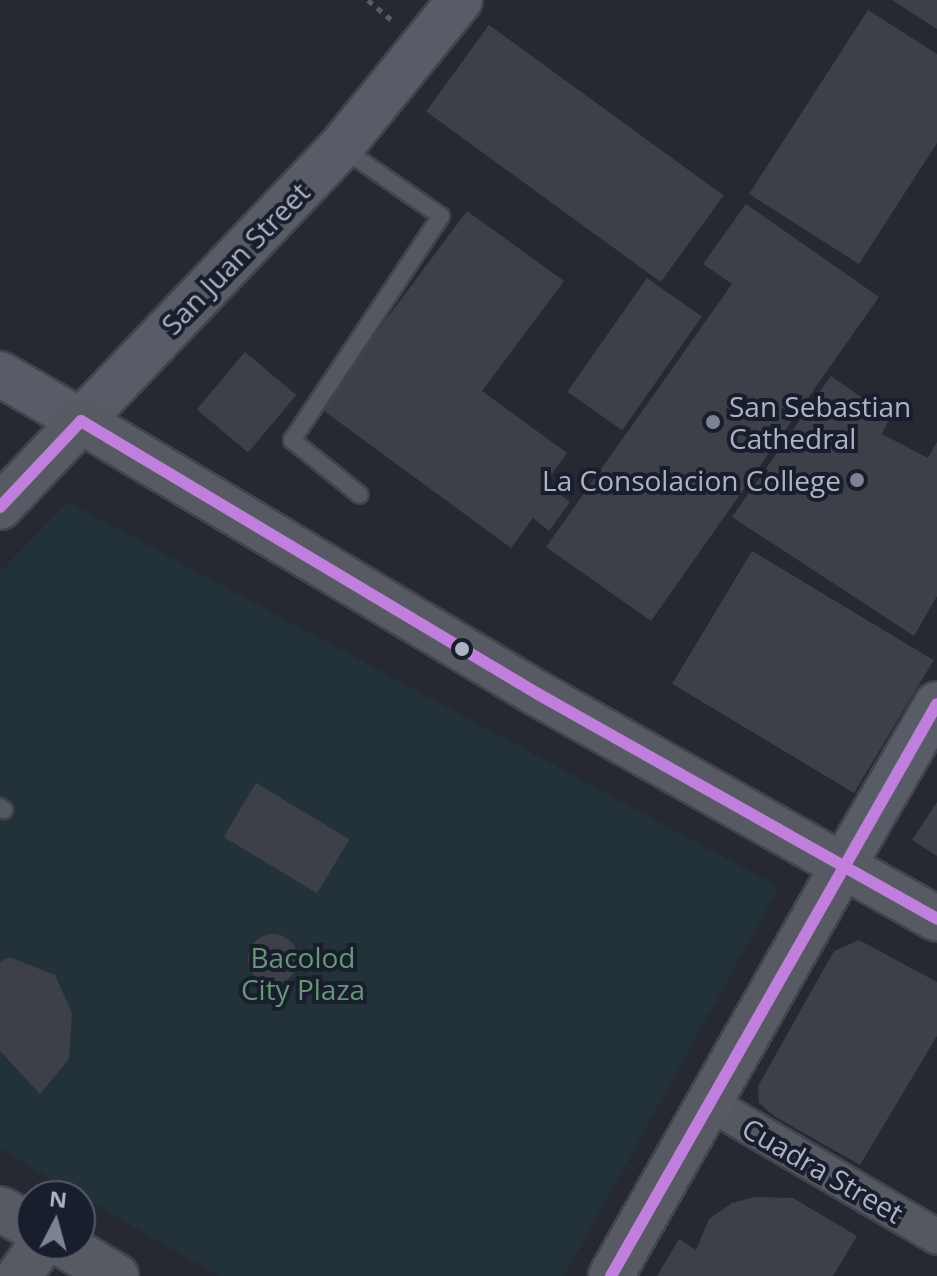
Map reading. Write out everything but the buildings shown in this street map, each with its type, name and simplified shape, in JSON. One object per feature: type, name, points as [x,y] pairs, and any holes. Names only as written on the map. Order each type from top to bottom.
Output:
[{"type":"main road","name":"San Juan Street","points":[[0,507],[341,147],[460,0]]},
{"type":"main road","points":[[0,374],[538,694],[937,919]]},
{"type":"main road","points":[[611,1276],[937,704]]},
{"type":"main road","points":[[89,1260],[116,1276]]},
{"type":"street","name":"Cuadra Street","points":[[709,1103],[937,1237]]},
{"type":"lane","points":[[341,147],[441,216],[292,440],[360,495]]},
{"type":"green space","name":"Bacolod City Plaza","points":[[68,502],[779,887],[564,1276],[218,1276],[96,1205],[96,1180],[53,1180],[0,1149],[0,572]]},
{"type":"transit line","points":[[0,507],[81,421],[538,694],[937,919]]},
{"type":"transit line","points":[[611,1276],[937,704]]},
{"type":"place","name":"San Sebastian Cathedral","points":[[713,422]]},
{"type":"place","name":"La Consolacion College","points":[[857,480]]}]
